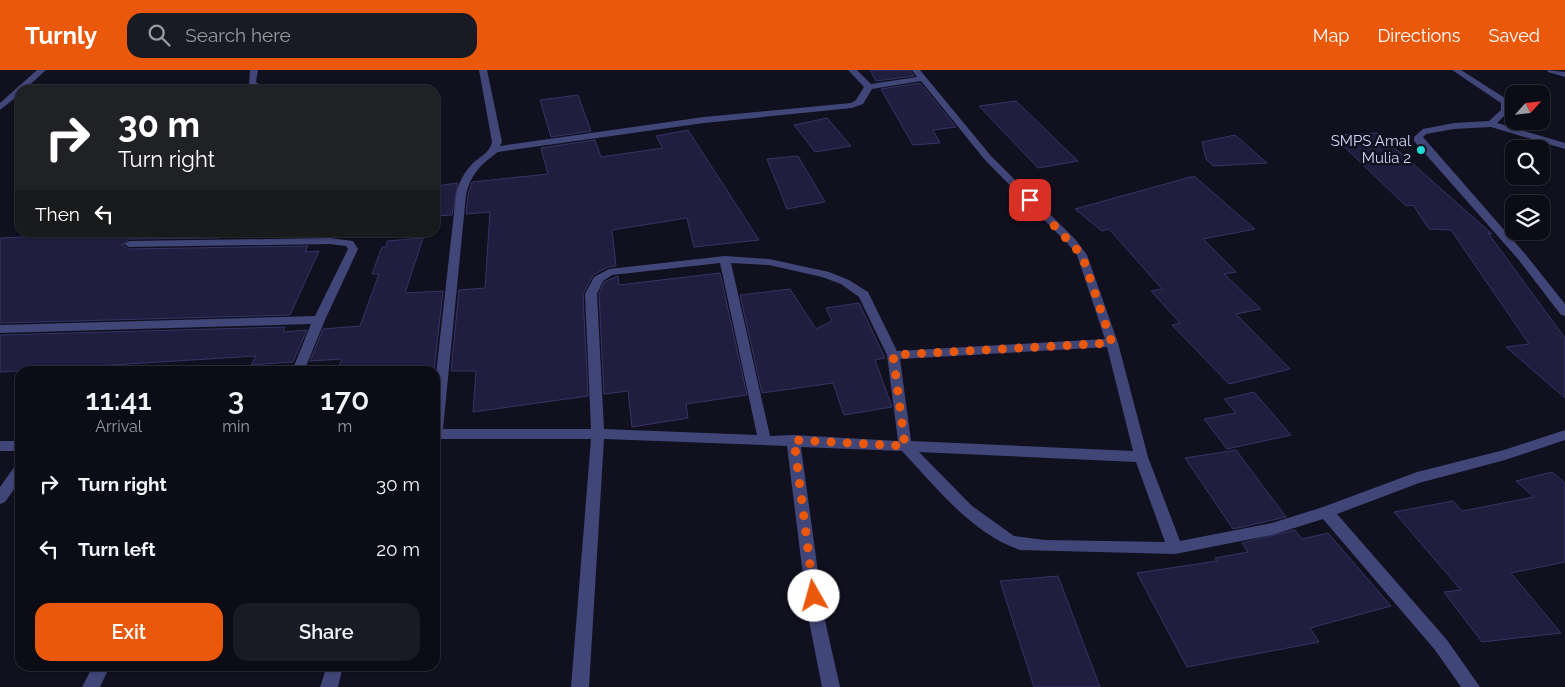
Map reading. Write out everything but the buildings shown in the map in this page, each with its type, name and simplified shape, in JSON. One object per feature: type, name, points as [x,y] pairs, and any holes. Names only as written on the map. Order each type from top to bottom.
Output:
[{"type":"street","points":[[25,85],[42,70]]},
{"type":"street","points":[[254,70],[252,83],[255,85]]},
{"type":"street","points":[[483,70],[497,142],[495,150]]},
{"type":"street","points":[[852,70],[869,87]]},
{"type":"street","points":[[1456,70],[1504,102],[1505,110],[1491,124]]},
{"type":"street","points":[[1551,70],[1565,75]]},
{"type":"street","points":[[440,396],[462,189],[473,166],[495,150],[704,120],[852,104],[860,102],[864,92],[869,87],[920,74],[988,158],[1082,255],[1112,343],[1141,457],[1175,548]]},
{"type":"street","points":[[3,104],[15,94]]},
{"type":"street","points":[[1565,146],[1491,124],[1426,132],[1421,134],[1418,139],[1522,258],[1565,312]]},
{"type":"street","points":[[129,244],[330,240],[349,243],[353,249],[319,320],[300,366]]},
{"type":"street","points":[[725,259],[765,441]]},
{"type":"street","points":[[580,687],[598,434],[591,294],[598,279],[609,272],[627,268],[725,259],[778,264],[825,274],[845,282],[864,295],[893,355],[905,446],[967,510],[1009,540],[1020,544],[1175,548],[1272,528],[1326,512],[1417,478],[1505,455],[1565,435]]},
{"type":"street","points":[[0,329],[319,320]]},
{"type":"street","points":[[893,355],[1112,343]]},
{"type":"street","points":[[440,434],[598,434],[765,441],[794,440],[1141,457]]},
{"type":"street","points":[[794,440],[816,616],[831,687]]},
{"type":"street","points":[[0,446],[15,446]]},
{"type":"street","points":[[0,498],[15,477]]},
{"type":"street","points":[[1326,512],[1441,645],[1471,687]]},
{"type":"street","points":[[91,687],[99,671]]},
{"type":"street","points":[[329,687],[334,671]]},
{"type":"place","name":"SMPS Amal Mulia 2","points":[[1421,150]]},
{"type":"route","points":[[814,596],[794,440],[905,446],[893,355],[1112,343],[1082,255],[1030,200]]}]
